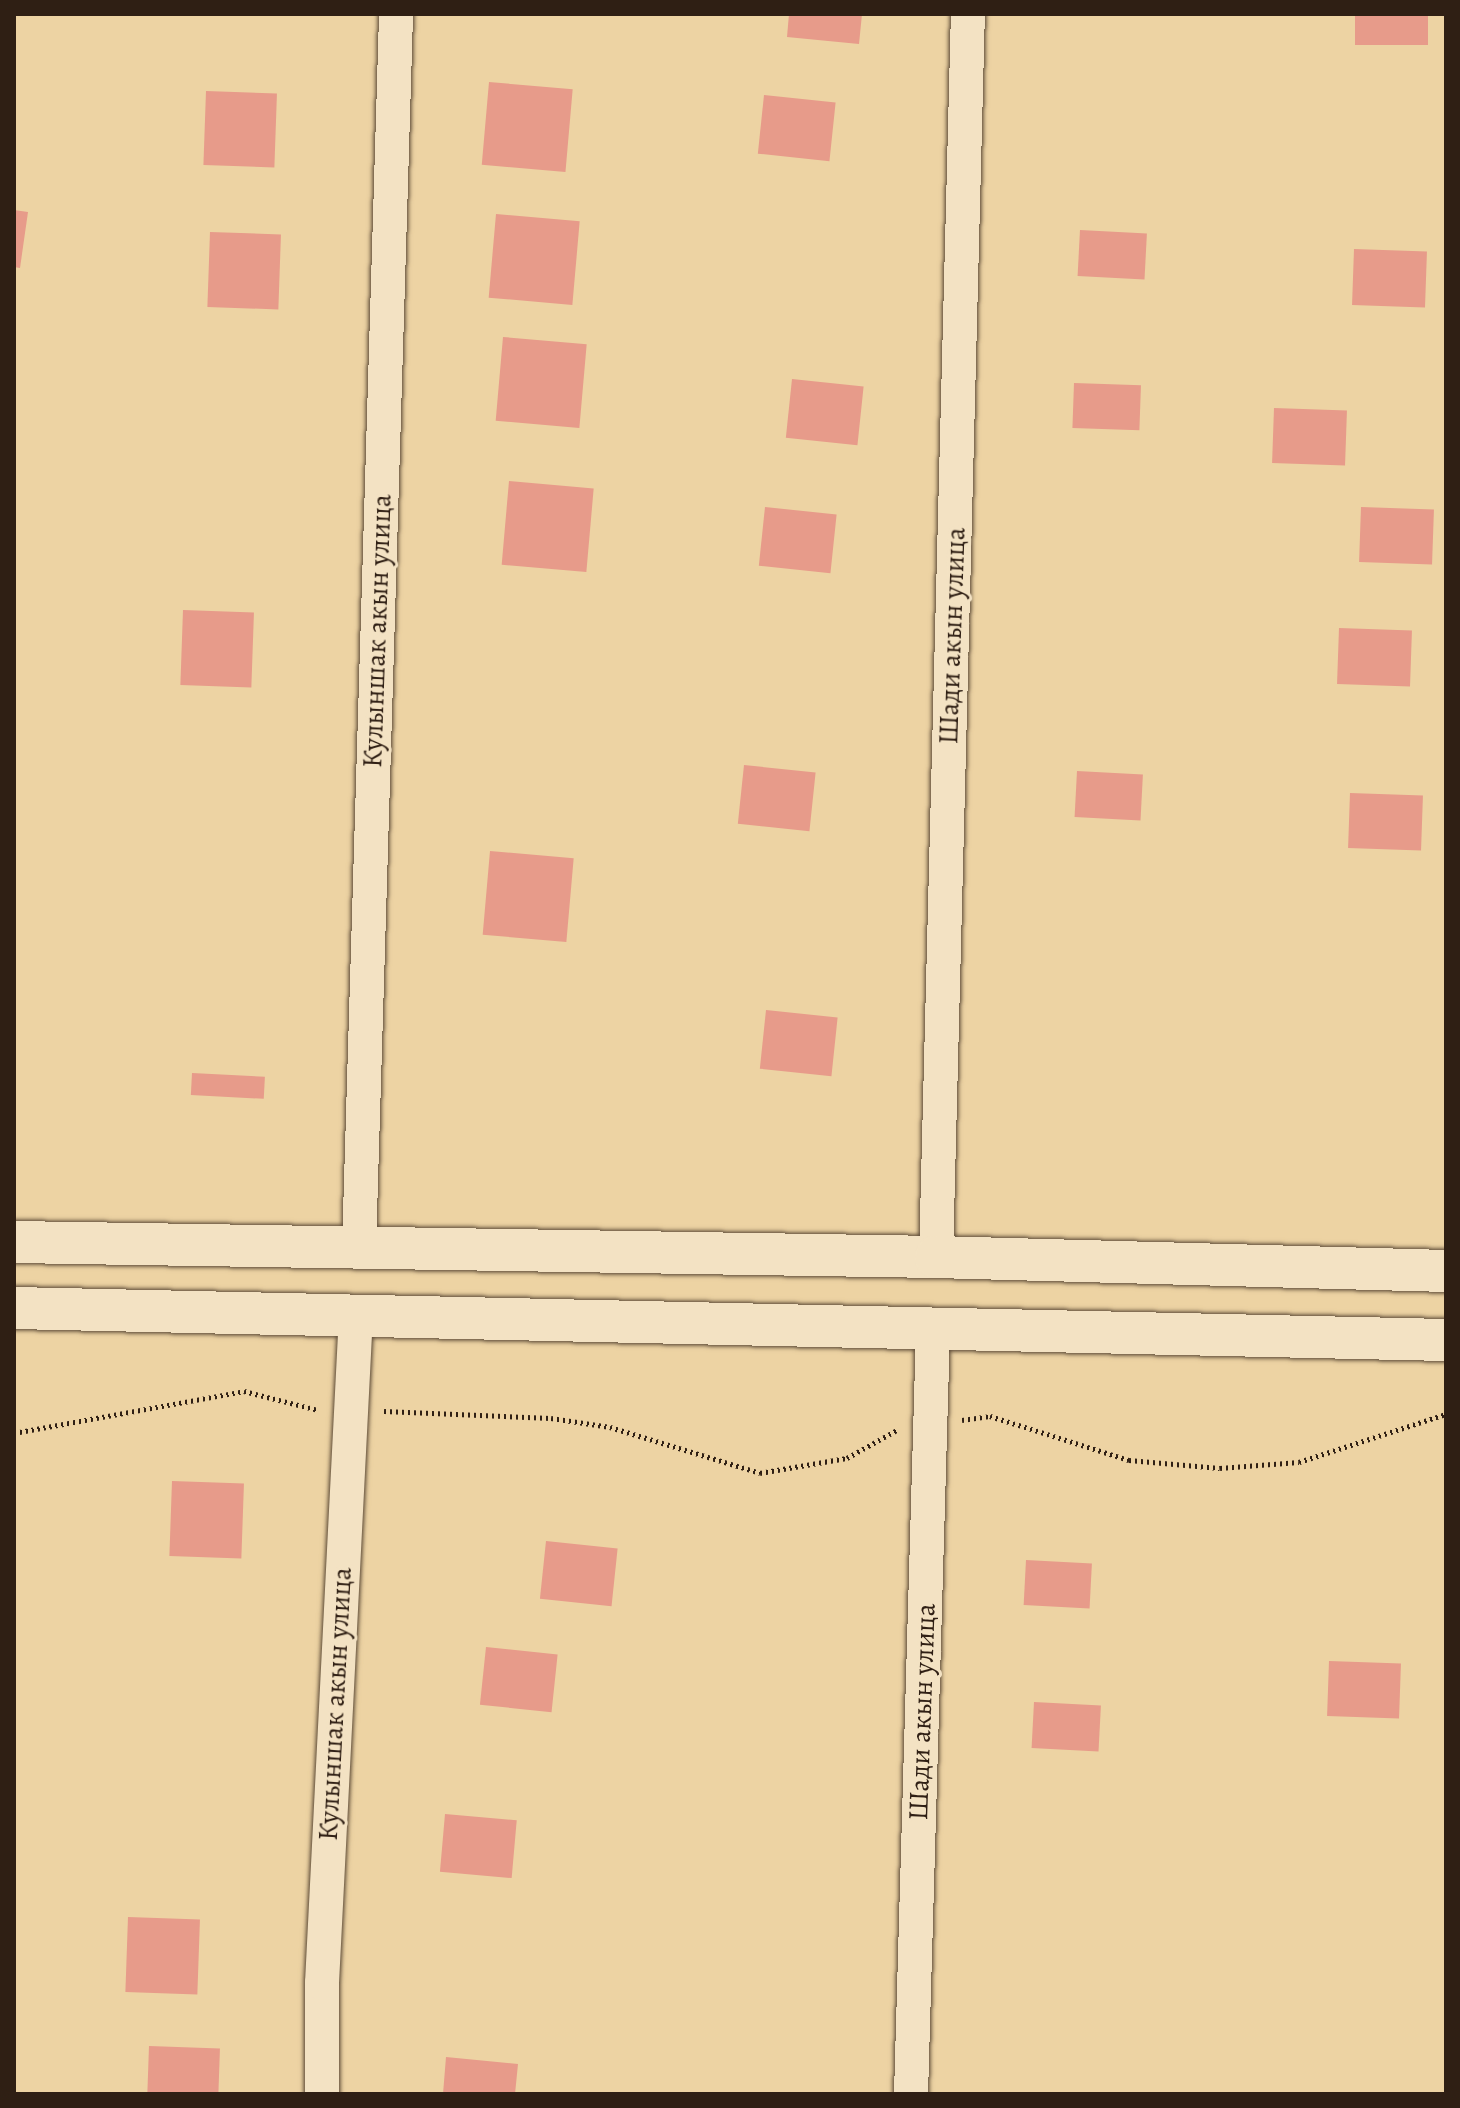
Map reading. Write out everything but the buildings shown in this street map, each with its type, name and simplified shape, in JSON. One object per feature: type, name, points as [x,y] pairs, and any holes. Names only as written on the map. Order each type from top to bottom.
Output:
[{"type":"street","name":"Кулыншак акын улица","points":[[359,1248],[396,14]]},
{"type":"street","name":"Шади акын улица","points":[[936,1257],[968,14]]},
{"type":"street","points":[[14,1242],[936,1257],[1446,1271]]},
{"type":"street","points":[[14,1308],[1446,1340]]},
{"type":"street","name":"Кулыншак акын улица","points":[[322,2094],[322,1967],[356,1314]]},
{"type":"street","name":"Шади акын улица","points":[[911,2094],[933,1330]]},
{"type":"path","points":[[14,1433],[244,1391],[329,1413],[398,1411],[486,1418],[551,1418],[610,1427],[760,1473],[847,1458],[904,1427],[990,1416],[1129,1460],[1220,1468],[1299,1462],[1446,1414]]}]
